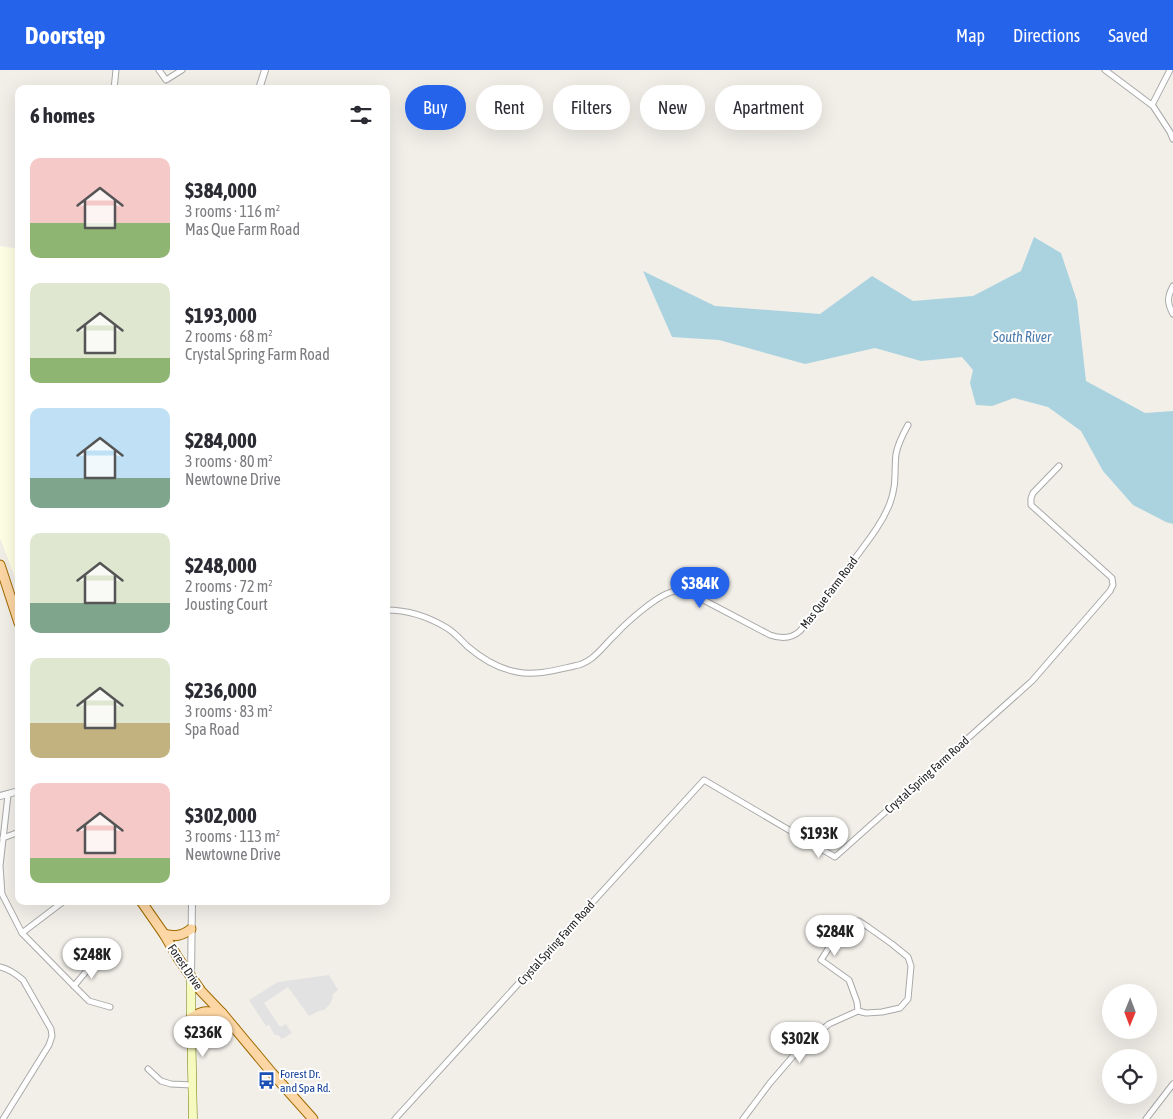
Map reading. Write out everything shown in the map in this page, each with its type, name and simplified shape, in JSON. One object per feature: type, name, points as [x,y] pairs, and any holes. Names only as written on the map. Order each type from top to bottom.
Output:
[{"type":"main road","points":[[0,565],[15,612]]},
{"type":"main road","name":"Forest Drive","points":[[144,905],[201,991],[313,1119]]},
{"type":"main road","points":[[164,934],[179,936],[191,929]]},
{"type":"main road","points":[[191,977],[193,1119]]},
{"type":"main road","points":[[191,1018],[199,1012],[222,1013]]},
{"type":"street","points":[[114,85],[116,70]]},
{"type":"street","points":[[160,70],[166,80],[182,70]]},
{"type":"street","points":[[260,85],[265,70]]},
{"type":"street","points":[[1105,70],[1152,105],[1173,139]]},
{"type":"street","points":[[1152,105],[1170,70]]},
{"type":"street","points":[[1173,286],[1168,295],[1168,304],[1173,314]]},
{"type":"street","name":"Mas Que Farm Road","points":[[390,610],[402,611],[427,618],[449,629],[488,661],[506,669],[525,673],[542,672],[586,662],[643,610],[662,596],[676,591],[688,592],[770,635],[784,638],[792,636],[800,631],[876,530],[886,513],[895,483],[897,448],[908,425]]},
{"type":"street","name":"Crystal Spring Farm Road","points":[[396,1119],[704,780],[835,857],[1032,681],[1113,586],[1112,578],[1031,505],[1030,498],[1033,492],[1059,466]]},
{"type":"street","points":[[0,796],[15,792]]},
{"type":"street","points":[[8,795],[0,866],[2,894],[22,933],[89,1001],[110,1007]]},
{"type":"street","points":[[3,838],[15,834]]},
{"type":"street","points":[[22,933],[59,905]]},
{"type":"street","points":[[191,977],[192,905]]},
{"type":"street","points":[[743,1119],[800,1048],[829,1024],[858,1011],[866,1013],[882,1012],[900,1008],[908,999],[912,966],[908,957],[859,921],[850,920],[837,935],[821,960],[849,980],[858,1011]]},
{"type":"street","points":[[74,986],[94,962]]},
{"type":"street","points":[[0,967],[6,968],[23,980],[51,1030],[52,1036],[3,1119]]},
{"type":"street","points":[[148,1069],[161,1081],[171,1084],[192,1085]]},
{"type":"street","points":[[1146,1119],[1173,1084]]},
{"type":"shaded area","points":[[0,246],[15,248],[15,577],[0,538]]},
{"type":"shaded area","points":[[329,975],[338,990],[332,995],[330,1004],[324,1010],[309,1016],[288,987],[264,1003],[280,1027],[286,1024],[292,1033],[282,1039],[275,1035],[269,1025],[266,1026],[249,1000],[278,982]]},
{"type":"water","name":"South River","points":[[1034,237],[1061,253],[1077,301],[1086,381],[1145,413],[1173,411],[1173,524],[1133,505],[1103,471],[1081,431],[1048,407],[1014,398],[992,406],[976,405],[970,383],[973,370],[962,357],[921,361],[875,348],[805,364],[719,340],[672,337],[643,271],[715,306],[820,314],[872,276],[913,301],[973,296],[1021,271]]},
{"type":"place","name":"Forest Dr. and Spa Rd.","points":[[266,1081]]}]
